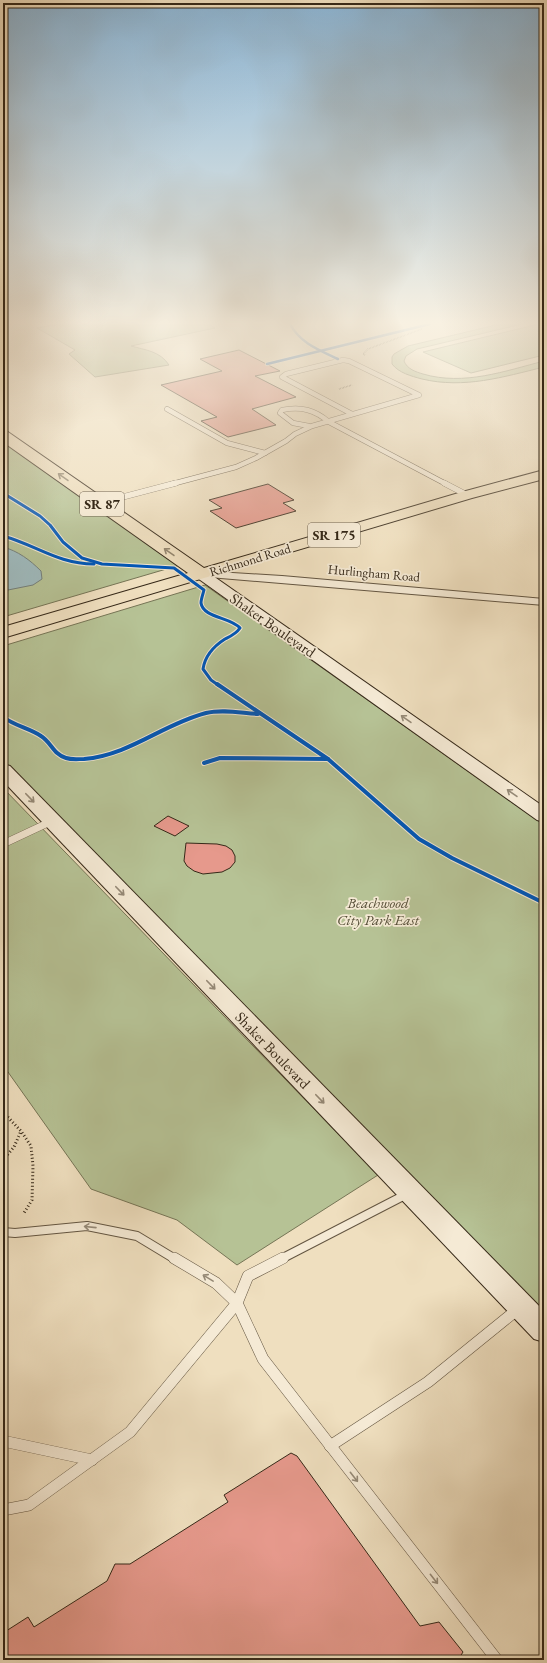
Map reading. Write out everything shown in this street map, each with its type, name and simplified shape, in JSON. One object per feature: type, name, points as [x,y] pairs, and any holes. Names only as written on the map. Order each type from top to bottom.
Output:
[{"type":"main road","name":"Shaker Boulevard","points":[[3,435],[544,816]]},
{"type":"main road","name":"Richmond Road","points":[[3,633],[467,495],[544,474]]},
{"type":"main road","name":"Shaker Boulevard","points":[[3,770],[544,1330]]},
{"type":"street","name":"Hurlingham Road","points":[[201,574],[246,576],[544,602]]},
{"type":"lane","points":[[329,402],[352,414]]},
{"type":"lane","points":[[100,503],[236,466],[265,453],[295,434],[312,426],[399,402]]},
{"type":"lane","points":[[312,426],[301,426],[284,418],[280,413],[282,410],[298,407],[311,410],[329,422],[467,495]]},
{"type":"lane","points":[[167,409],[227,443],[265,453]]},
{"type":"lane","points":[[3,844],[52,820]]},
{"type":"lane","points":[[3,1510],[29,1505],[130,1432],[237,1303],[248,1276],[410,1192]]},
{"type":"lane","points":[[3,1232],[15,1234],[87,1226],[136,1236],[216,1283],[237,1303],[263,1359],[497,1660]]},
{"type":"lane","points":[[330,1446],[428,1382],[522,1306]]},
{"type":"lane","points":[[3,1441],[92,1460]]},
{"type":"path","points":[[3,1112],[31,1146],[33,1166],[32,1200],[24,1212]]},
{"type":"path","points":[[3,1160],[14,1147],[20,1131]]},
{"type":"green space","points":[[3,435],[180,565],[3,617]]},
{"type":"green space","name":"Beachwood City Park East","points":[[205,585],[544,825],[544,1318],[3,763],[3,646]]},
{"type":"green space","points":[[3,788],[378,1175],[237,1265],[177,1220],[91,1189],[3,1065]]},
{"type":"water","points":[[3,547],[19,553],[33,563],[41,571],[42,579],[33,585],[3,591]]},
{"type":"building","points":[[190,402],[279,402],[252,409],[276,425],[228,437],[201,421],[217,417]]},
{"type":"building","points":[[268,484],[294,500],[283,503],[296,511],[236,528],[210,511],[222,508],[209,500]]},
{"type":"building","points":[[168,816],[189,826],[175,836],[154,826]]},
{"type":"building","points":[[186,843],[217,844],[226,846],[232,850],[235,856],[235,862],[230,868],[222,872],[203,874],[194,871],[187,866],[184,861]]},
{"type":"building","points":[[291,1453],[297,1456],[420,1626],[439,1622],[463,1652],[458,1660],[3,1660],[3,1633],[28,1617],[34,1627],[107,1581],[115,1564],[130,1564],[228,1502],[224,1495]]},
{"type":"cycle path","points":[[3,493],[40,516],[50,525],[63,542],[82,558],[102,564],[174,568],[204,590],[201,602],[203,608],[213,615],[231,620],[240,628],[235,633],[217,644],[205,660],[203,669],[211,680],[328,759],[419,839],[452,858],[544,903]]},
{"type":"cycle path","points":[[3,536],[26,543],[68,562],[94,564]]},
{"type":"cycle path","points":[[3,717],[12,723],[41,736],[58,754],[69,759],[78,759],[95,758],[112,754],[144,741],[190,718],[206,713],[226,711],[258,714]]},
{"type":"cycle path","points":[[204,763],[220,758],[328,759]]}]
